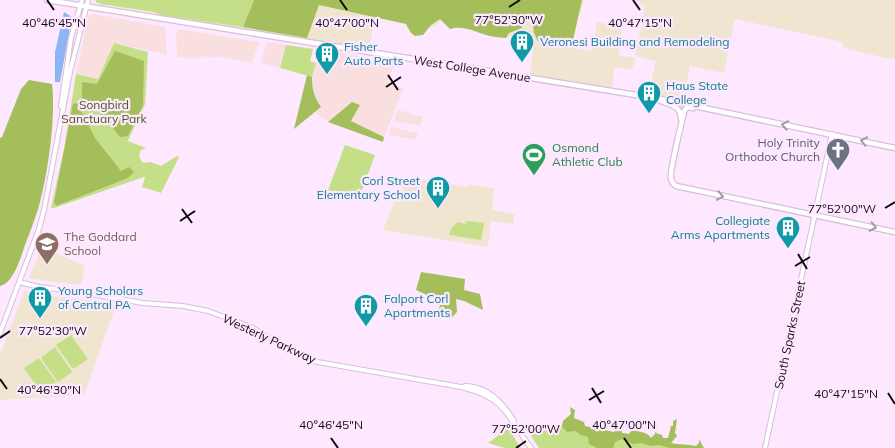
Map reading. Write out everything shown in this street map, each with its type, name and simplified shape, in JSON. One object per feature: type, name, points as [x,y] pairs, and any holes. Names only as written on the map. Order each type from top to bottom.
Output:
[{"type":"main road","name":"West College Avenue","points":[[47,0],[652,98],[895,148]]},
{"type":"main road","points":[[59,133],[71,38],[82,0]]},
{"type":"main road","points":[[0,333],[41,221],[73,59],[88,0]]},
{"type":"main road","points":[[652,98],[674,106],[680,111],[681,118],[671,175],[673,183],[680,188],[895,232]]},
{"type":"main road","points":[[676,147],[685,109],[689,107],[714,111]]},
{"type":"main road","name":"South Sparks Street","points":[[765,448],[832,134]]},
{"type":"main road","name":"Westerly Parkway","points":[[19,282],[42,288],[74,290],[143,303],[183,306],[202,310],[251,328],[302,357],[329,365],[461,387],[479,392],[497,403],[531,448]]},
{"type":"shaded area","points":[[93,0],[584,0],[580,15],[577,15],[571,44],[566,43],[566,47],[592,51],[597,22],[622,27],[618,55],[635,58],[632,70],[615,67],[612,87],[608,88],[530,75],[534,41],[457,27],[462,9],[431,28],[375,17],[369,50],[161,16],[154,13],[100,4]]},
{"type":"shaded area","points":[[636,0],[895,0],[895,60],[843,48],[843,42],[735,19],[724,73],[690,66],[683,102],[648,95],[656,61],[635,56],[645,7]]},
{"type":"shaded area","points":[[94,14],[165,27],[167,55],[114,43],[98,79],[76,74],[88,18]]},
{"type":"shaded area","points":[[179,29],[259,42],[252,63],[216,56],[211,58],[201,56],[197,59],[177,57],[176,34]]},
{"type":"shaded area","points":[[267,42],[286,45],[280,68],[261,63]]},
{"type":"shaded area","points":[[324,50],[395,63],[388,82],[403,89],[384,137],[351,121],[352,102],[328,122],[315,113],[321,107],[315,99],[312,89],[312,77],[316,63]]},
{"type":"shaded area","points":[[398,110],[423,117],[420,126],[394,121]]},
{"type":"shaded area","points":[[391,127],[418,133],[415,140],[389,135]]},
{"type":"shaded area","points":[[410,177],[465,187],[471,185],[494,188],[492,210],[515,214],[513,224],[491,221],[488,247],[383,230],[393,205]]},
{"type":"shaded area","points":[[42,247],[85,266],[81,285],[29,278]]},
{"type":"shaded area","points":[[24,291],[116,305],[84,395],[0,400],[0,355]]},
{"type":"green space","points":[[96,0],[254,0],[243,27],[101,4],[96,2]]},
{"type":"green space","points":[[254,0],[582,0],[573,40],[564,44],[538,41],[534,33],[532,19],[520,14],[522,28],[509,33],[506,38],[488,36],[464,28],[450,29],[440,19],[431,25],[423,35],[415,36],[406,24],[319,5],[307,38],[243,27]]},
{"type":"green space","name":"Songbird Sanctuary Park","points":[[114,43],[148,52],[145,104],[128,141],[146,148],[141,150],[140,154],[140,159],[144,163],[150,162],[161,166],[177,156],[179,157],[161,193],[142,187],[144,177],[51,208],[64,149],[76,74],[98,79]]},
{"type":"green space","points":[[286,45],[313,49],[310,61],[316,63],[312,77],[280,68]]},
{"type":"green space","points":[[115,51],[144,61],[143,105],[128,136],[120,137],[91,102],[82,98],[82,82],[97,84]]},
{"type":"green space","points":[[307,75],[312,77],[314,93],[321,107],[294,129]]},
{"type":"green space","points":[[29,80],[52,84],[53,112],[48,162],[39,206],[19,263],[9,280],[0,286],[0,138],[21,89]]},
{"type":"green space","points":[[352,102],[360,105],[351,121],[384,137],[383,142],[328,122]]},
{"type":"green space","points":[[77,103],[95,138],[121,171],[129,167],[134,172],[128,178],[56,206],[54,202],[73,104]]},
{"type":"green space","points":[[345,145],[375,155],[358,201],[328,190]]},
{"type":"green space","points":[[467,221],[484,223],[481,240],[449,235],[452,227],[458,222],[465,224]]},
{"type":"green space","points":[[421,272],[465,279],[464,290],[480,294],[483,310],[456,299],[457,312],[450,319],[438,316],[440,304],[431,297],[416,290]]},
{"type":"green space","points":[[71,335],[88,359],[73,369],[56,345]]},
{"type":"green space","points":[[55,347],[72,372],[58,382],[41,358]]},
{"type":"green space","points":[[39,358],[56,382],[41,392],[24,368]]},
{"type":"green space","points":[[570,407],[575,410],[574,418],[584,422],[585,426],[614,432],[616,426],[621,426],[623,417],[622,433],[629,434],[631,431],[639,431],[651,438],[655,434],[658,424],[656,433],[662,435],[663,438],[668,438],[673,421],[677,419],[675,433],[677,436],[671,443],[696,446],[699,443],[699,439],[704,448],[670,448],[641,443],[633,444],[622,439],[615,442],[613,448],[597,448],[589,444],[588,437],[575,431],[567,432],[562,426],[563,421],[571,414]]},
{"type":"green space","points":[[568,423],[682,448],[539,448],[525,427],[529,425],[554,428]]},
{"type":"green space","points":[[508,428],[521,448],[505,448],[488,443]]},
{"type":"water","points":[[64,12],[72,17],[60,82],[55,82],[55,52]]},
{"type":"place","name":"Veronesi Building and Remodeling","points":[[522,63]]},
{"type":"place","name":"Fisher Auto Parts","points":[[327,75]]},
{"type":"place","name":"Haus State College","points":[[649,114]]},
{"type":"place","name":"Holy Trinity Orthodox Church","points":[[838,171]]},
{"type":"place","name":"Osmond Athletic Club","points":[[534,176]]},
{"type":"place","name":"Corl Street Elementary School","points":[[438,209]]},
{"type":"place","name":"Collegiate Arms Apartments","points":[[788,249]]},
{"type":"place","name":"The Goddard School","points":[[47,265]]},
{"type":"place","name":"Young Scholars of Central PA","points":[[40,319]]},
{"type":"place","name":"Falport Corl Apartments","points":[[366,327]]}]
